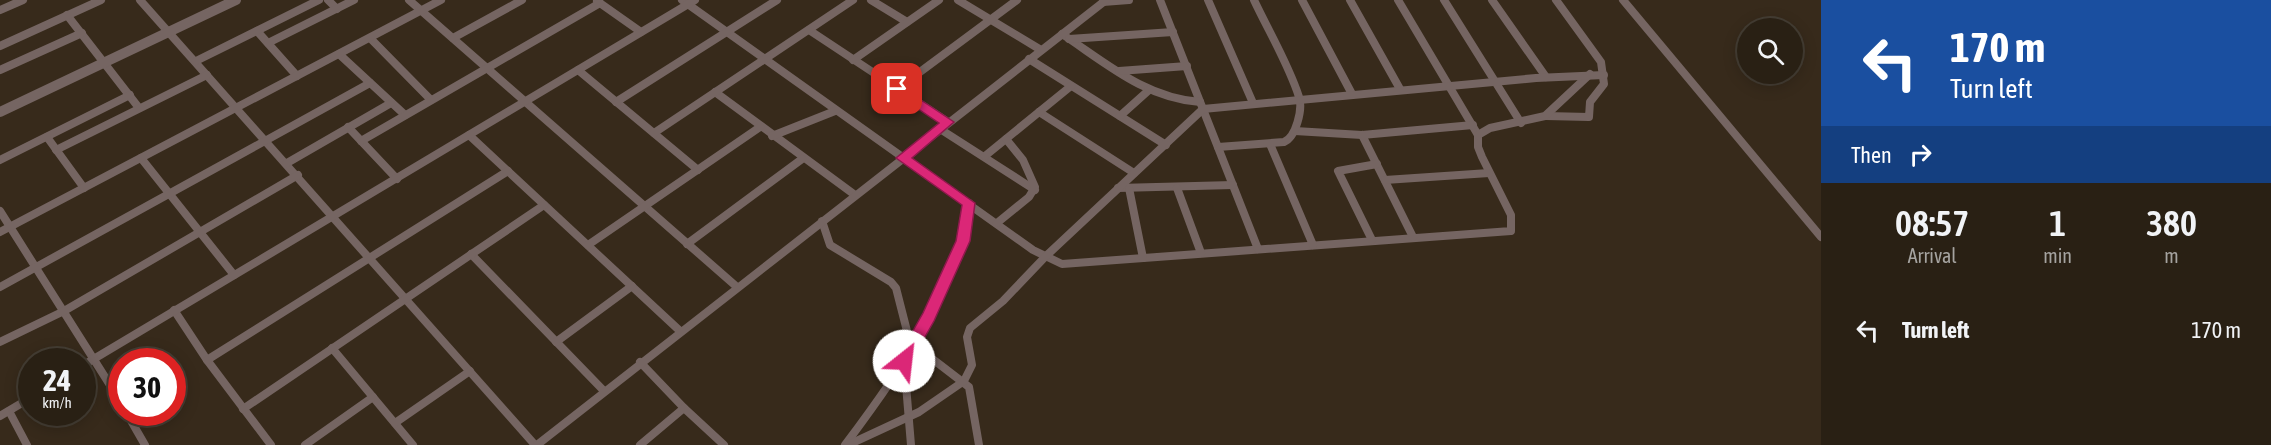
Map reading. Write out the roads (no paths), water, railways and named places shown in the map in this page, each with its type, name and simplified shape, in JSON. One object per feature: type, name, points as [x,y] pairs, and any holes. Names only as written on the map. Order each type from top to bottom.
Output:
[{"type":"street","points":[[0,10],[23,0]]},
{"type":"street","points":[[0,46],[101,0]]},
{"type":"street","points":[[0,112],[236,0]]},
{"type":"street","points":[[196,61],[319,0]]},
{"type":"street","points":[[328,0],[337,9]]},
{"type":"street","points":[[268,44],[354,0]]},
{"type":"street","points":[[409,0],[737,287]]},
{"type":"street","points":[[0,232],[441,0]]},
{"type":"street","points":[[453,38],[522,0]]},
{"type":"street","points":[[616,102],[777,0]]},
{"type":"street","points":[[654,133],[853,0]]},
{"type":"street","points":[[871,0],[907,22]]},
{"type":"street","points":[[853,60],[939,0]]},
{"type":"street","points":[[958,0],[1041,50]]},
{"type":"street","points":[[897,89],[1017,0]]},
{"type":"street","points":[[144,1],[536,445],[1029,59],[1065,37],[1104,1],[1129,0]]},
{"type":"street","points":[[1160,0],[1258,249]]},
{"type":"street","points":[[1208,0],[1253,103]]},
{"type":"street","points":[[1218,147],[1270,144],[1289,140],[1294,131],[1300,99],[1254,0]]},
{"type":"street","points":[[1302,0],[1352,94]]},
{"type":"street","points":[[1350,0],[1400,89]]},
{"type":"street","points":[[96,357],[525,102],[688,1],[835,111],[1045,257],[1062,264],[1511,231],[1512,215],[1489,173],[1479,147],[1478,135],[1398,0]]},
{"type":"street","points":[[1444,0],[1497,81],[1521,123]]},
{"type":"street","points":[[1492,0],[1546,77]]},
{"type":"street","points":[[1478,135],[1488,128],[1546,116],[1589,117],[1590,102],[1603,87],[1604,75],[1601,62],[1556,0]]},
{"type":"street","points":[[1623,0],[1821,237]]},
{"type":"street","points":[[361,141],[598,2],[640,32]]},
{"type":"street","points":[[67,15],[139,108]]},
{"type":"street","points":[[809,30],[948,122]]},
{"type":"street","points":[[257,31],[297,76]]},
{"type":"street","points":[[1065,37],[1173,32]]},
{"type":"street","points":[[0,70],[82,33]]},
{"type":"street","points":[[1065,37],[1149,90],[1202,106],[1546,77],[1604,75]]},
{"type":"street","points":[[370,38],[432,100]]},
{"type":"street","points":[[339,54],[405,116]]},
{"type":"street","points":[[1029,59],[1166,145]]},
{"type":"street","points":[[1119,72],[1186,66]]},
{"type":"street","points":[[578,70],[698,170]]},
{"type":"street","points":[[1546,116],[1590,74]]},
{"type":"street","points":[[56,150],[207,75]]},
{"type":"street","points":[[0,287],[370,83]]},
{"type":"street","points":[[985,156],[1071,86]]},
{"type":"street","points":[[1120,116],[1149,90]]},
{"type":"street","points":[[715,92],[802,159],[855,195]]},
{"type":"street","points":[[0,160],[130,95]]},
{"type":"street","points":[[287,163],[391,103]]},
{"type":"street","points":[[846,445],[909,417],[941,399],[964,381],[972,365],[968,337],[970,328],[1003,300],[1045,257],[1166,145],[1202,106]]},
{"type":"street","points":[[772,135],[835,111]]},
{"type":"street","points":[[1039,111],[1134,173]]},
{"type":"street","points":[[1294,131],[1362,135],[1473,125]]},
{"type":"street","points":[[348,127],[397,179]]},
{"type":"street","points":[[588,245],[760,127]]},
{"type":"street","points":[[940,129],[1035,190]]},
{"type":"street","points":[[469,135],[680,331]]},
{"type":"street","points":[[1362,135],[1413,237]]},
{"type":"street","points":[[47,137],[84,188]]},
{"type":"street","points":[[997,223],[1035,190],[1035,183],[1027,166],[1006,139]]},
{"type":"street","points":[[1270,144],[1314,245]]},
{"type":"street","points":[[141,158],[234,275]]},
{"type":"street","points":[[687,244],[802,159]]},
{"type":"street","points":[[1372,240],[1338,172],[1377,164]]},
{"type":"street","points":[[207,360],[508,171]]},
{"type":"street","points":[[1385,180],[1489,173]]},
{"type":"street","points":[[0,342],[64,311],[200,230],[298,176]]},
{"type":"street","points":[[1118,188],[1233,185]]},
{"type":"street","points":[[1129,188],[1143,258]]},
{"type":"street","points":[[1177,188],[1201,253]]},
{"type":"street","points":[[846,445],[904,361],[913,344],[963,241],[969,203]]},
{"type":"street","points":[[243,409],[544,205]]},
{"type":"street","points":[[0,211],[88,348]]},
{"type":"street","points":[[822,221],[830,245],[895,286],[908,335],[904,361],[911,445]]},
{"type":"street","points":[[471,254],[604,391]]},
{"type":"street","points":[[556,342],[632,286]]},
{"type":"street","points":[[174,310],[207,360],[271,445]]},
{"type":"street","points":[[913,344],[964,381],[972,396],[979,445]]},
{"type":"street","points":[[332,348],[413,445]]},
{"type":"street","points":[[96,360],[108,380]]},
{"type":"street","points":[[640,362],[720,444]]},
{"type":"street","points":[[395,423],[470,371]]},
{"type":"street","points":[[305,445],[373,397]]},
{"type":"street","points":[[18,406],[4,414],[27,445]]},
{"type":"street","points":[[640,445],[684,408]]},
{"type":"street","points":[[134,426],[145,445]]}]
